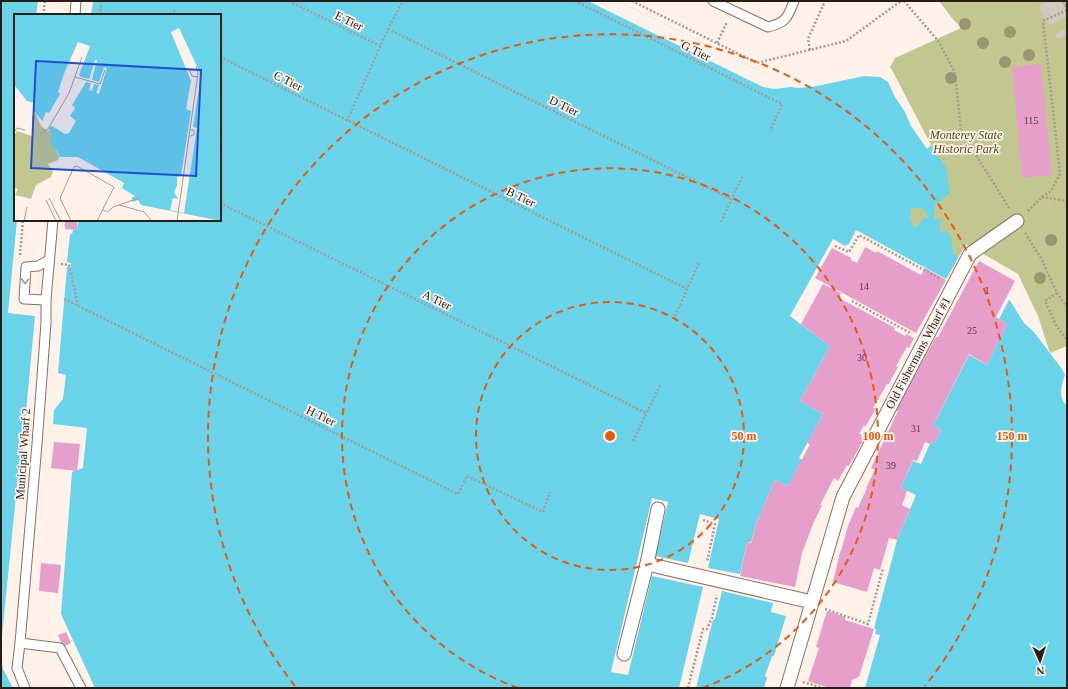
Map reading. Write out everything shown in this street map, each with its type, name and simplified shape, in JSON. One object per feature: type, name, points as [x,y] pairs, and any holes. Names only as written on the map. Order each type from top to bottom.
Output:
[{"type":"street","name":"Old Fishermans Wharf #1","points":[[786,688],[843,497],[970,254],[1017,221]]},
{"type":"street","points":[[624,654],[647,564],[658,509]]},
{"type":"street","points":[[647,564],[812,603]]},
{"type":"lane","points":[[75,14],[76,1]]},
{"type":"lane","points":[[713,1],[768,27],[779,24],[788,17],[794,1]]},
{"type":"lane","name":"Municipal Wharf 2","points":[[25,688],[16,668],[20,642],[37,444],[46,323],[46,300],[53,221]]},
{"type":"lane","points":[[46,300],[24,299],[26,267],[38,266],[49,260]]},
{"type":"lane","points":[[20,642],[60,648],[81,688]]},
{"type":"path","points":[[43,14],[45,1]]},
{"type":"path","name":"E Tier","points":[[289,1],[380,46]]},
{"type":"path","points":[[347,121],[380,46],[403,1]]},
{"type":"path","name":"G Tier","points":[[575,1],[782,104],[770,131]]},
{"type":"path","points":[[632,1],[757,63],[846,40],[902,1],[939,42],[955,74],[961,132],[1041,258],[1057,293],[1067,307]]},
{"type":"path","points":[[810,50],[808,39],[825,1]]},
{"type":"path","points":[[1017,221],[1051,191],[1060,174],[1043,21],[1067,9],[1063,1]]},
{"type":"path","points":[[100,14],[101,6]]},
{"type":"path","points":[[172,14],[175,9]]},
{"type":"path","name":"D Tier","points":[[388,29],[732,199]]},
{"type":"path","points":[[717,43],[721,34]]},
{"type":"path","name":"C Tier","points":[[221,58],[347,121]]},
{"type":"path","name":"B Tier","points":[[347,121],[688,289]]},
{"type":"path","points":[[721,222],[743,175]]},
{"type":"path","points":[[1042,198],[1067,201]]},
{"type":"path","name":"A Tier","points":[[221,203],[646,413]]},
{"type":"path","points":[[835,246],[849,252],[859,235],[953,286]]},
{"type":"path","points":[[675,316],[699,263]]},
{"type":"path","points":[[69,265],[78,305]]},
{"type":"path","points":[[1057,293],[1045,300],[1057,327],[1067,340]]},
{"type":"path","name":"H Tier","points":[[64,299],[458,494],[467,476],[542,512],[550,492]]},
{"type":"path","points":[[852,301],[924,341]]},
{"type":"path","points":[[633,441],[660,385]]},
{"type":"path","points":[[703,520],[715,524],[704,577]]},
{"type":"path","points":[[812,603],[868,624],[883,568]]},
{"type":"path","points":[[688,688],[703,629],[707,629],[712,618],[720,581]]},
{"type":"green space","name":"Monterey State Historic Park","points":[[939,1],[1067,1],[1067,346],[1050,353],[1038,316],[1018,274],[966,244],[946,279],[852,137],[895,58],[961,28]]},
{"type":"water","points":[[1,1],[618,1],[768,75],[884,65],[930,146],[946,167],[950,193],[935,205],[934,218],[941,220],[939,231],[948,232],[951,237],[953,253],[1009,299],[1024,323],[1034,332],[1065,375],[1061,395],[1067,406],[1067,688],[1,688]],"holes":[[[911,208],[923,208],[928,217],[922,219],[920,224],[914,228],[910,219]]]},
{"type":"pier","points":[[38,1],[93,1],[91,14],[36,14]]},
{"type":"pier","points":[[588,1],[618,1],[768,75],[769,73],[844,60],[873,58],[885,63],[891,68],[931,145],[927,149],[911,126],[888,82],[880,77],[864,76],[817,86],[799,88],[791,87],[774,89],[763,87]]},
{"type":"pier","points":[[17,221],[78,221],[77,230],[73,230],[72,234],[70,234],[67,262],[71,263],[71,267],[67,267],[58,373],[66,375],[63,399],[54,410],[53,424],[87,428],[83,468],[72,472],[61,614],[95,688],[13,688],[3,669],[1,646],[19,465],[21,465],[35,316],[8,313]]},
{"type":"pier","points":[[856,230],[946,279],[960,255],[1010,298],[999,319],[1007,324],[987,365],[969,355],[933,426],[941,430],[935,443],[931,441],[921,464],[913,461],[901,488],[916,495],[897,540],[874,628],[876,629],[875,634],[880,635],[865,688],[764,688],[767,678],[765,676],[772,656],[774,656],[786,616],[771,612],[773,603],[722,591],[715,619],[713,620],[711,627],[696,688],[679,688],[703,587],[652,576],[628,675],[611,672],[652,498],[668,502],[655,556],[688,563],[700,514],[719,519],[708,568],[740,574],[747,542],[751,542],[757,521],[775,480],[788,486],[802,460],[799,458],[823,414],[800,401],[830,346],[790,316],[833,239],[845,246],[849,244]]},
{"type":"building","points":[[1041,64],[1052,175],[1022,178],[1012,67]]},
{"type":"building","points":[[65,221],[77,221],[77,230],[65,229]]},
{"type":"building","points":[[865,247],[876,253],[877,251],[921,275],[925,268],[946,280],[916,333],[815,278],[832,248],[851,258],[851,260],[857,263]]},
{"type":"building","points":[[979,261],[1015,281],[996,317],[1007,324],[987,365],[969,354],[933,426],[941,430],[935,443],[931,441],[930,444],[925,442],[917,461],[913,460],[901,488],[907,491],[902,505],[910,509],[897,540],[889,538],[880,570],[874,568],[867,592],[833,582],[848,526],[875,470],[871,468],[898,411],[896,409],[936,337],[938,337]]},
{"type":"building","points":[[823,284],[841,293],[839,298],[895,328],[894,330],[905,336],[906,334],[914,338],[909,348],[907,347],[896,366],[898,367],[888,385],[887,384],[873,408],[875,409],[874,412],[859,434],[861,434],[863,443],[849,466],[847,465],[838,481],[834,478],[820,505],[822,505],[802,553],[795,587],[740,576],[747,542],[751,543],[757,521],[775,480],[788,486],[810,444],[807,443],[823,414],[800,401],[830,346],[801,324]]},
{"type":"building","points":[[54,442],[80,444],[77,471],[51,468]]},
{"type":"building","points":[[41,563],[61,565],[58,593],[39,591]]},
{"type":"building","points":[[827,611],[845,617],[845,620],[874,629],[859,677],[852,680],[850,688],[829,688],[808,681],[819,648],[816,647]]},
{"type":"building","points":[[66,632],[71,643],[63,647],[58,635]]},
{"type":"tunnel","points":[[1048,1],[1067,34]]}]
